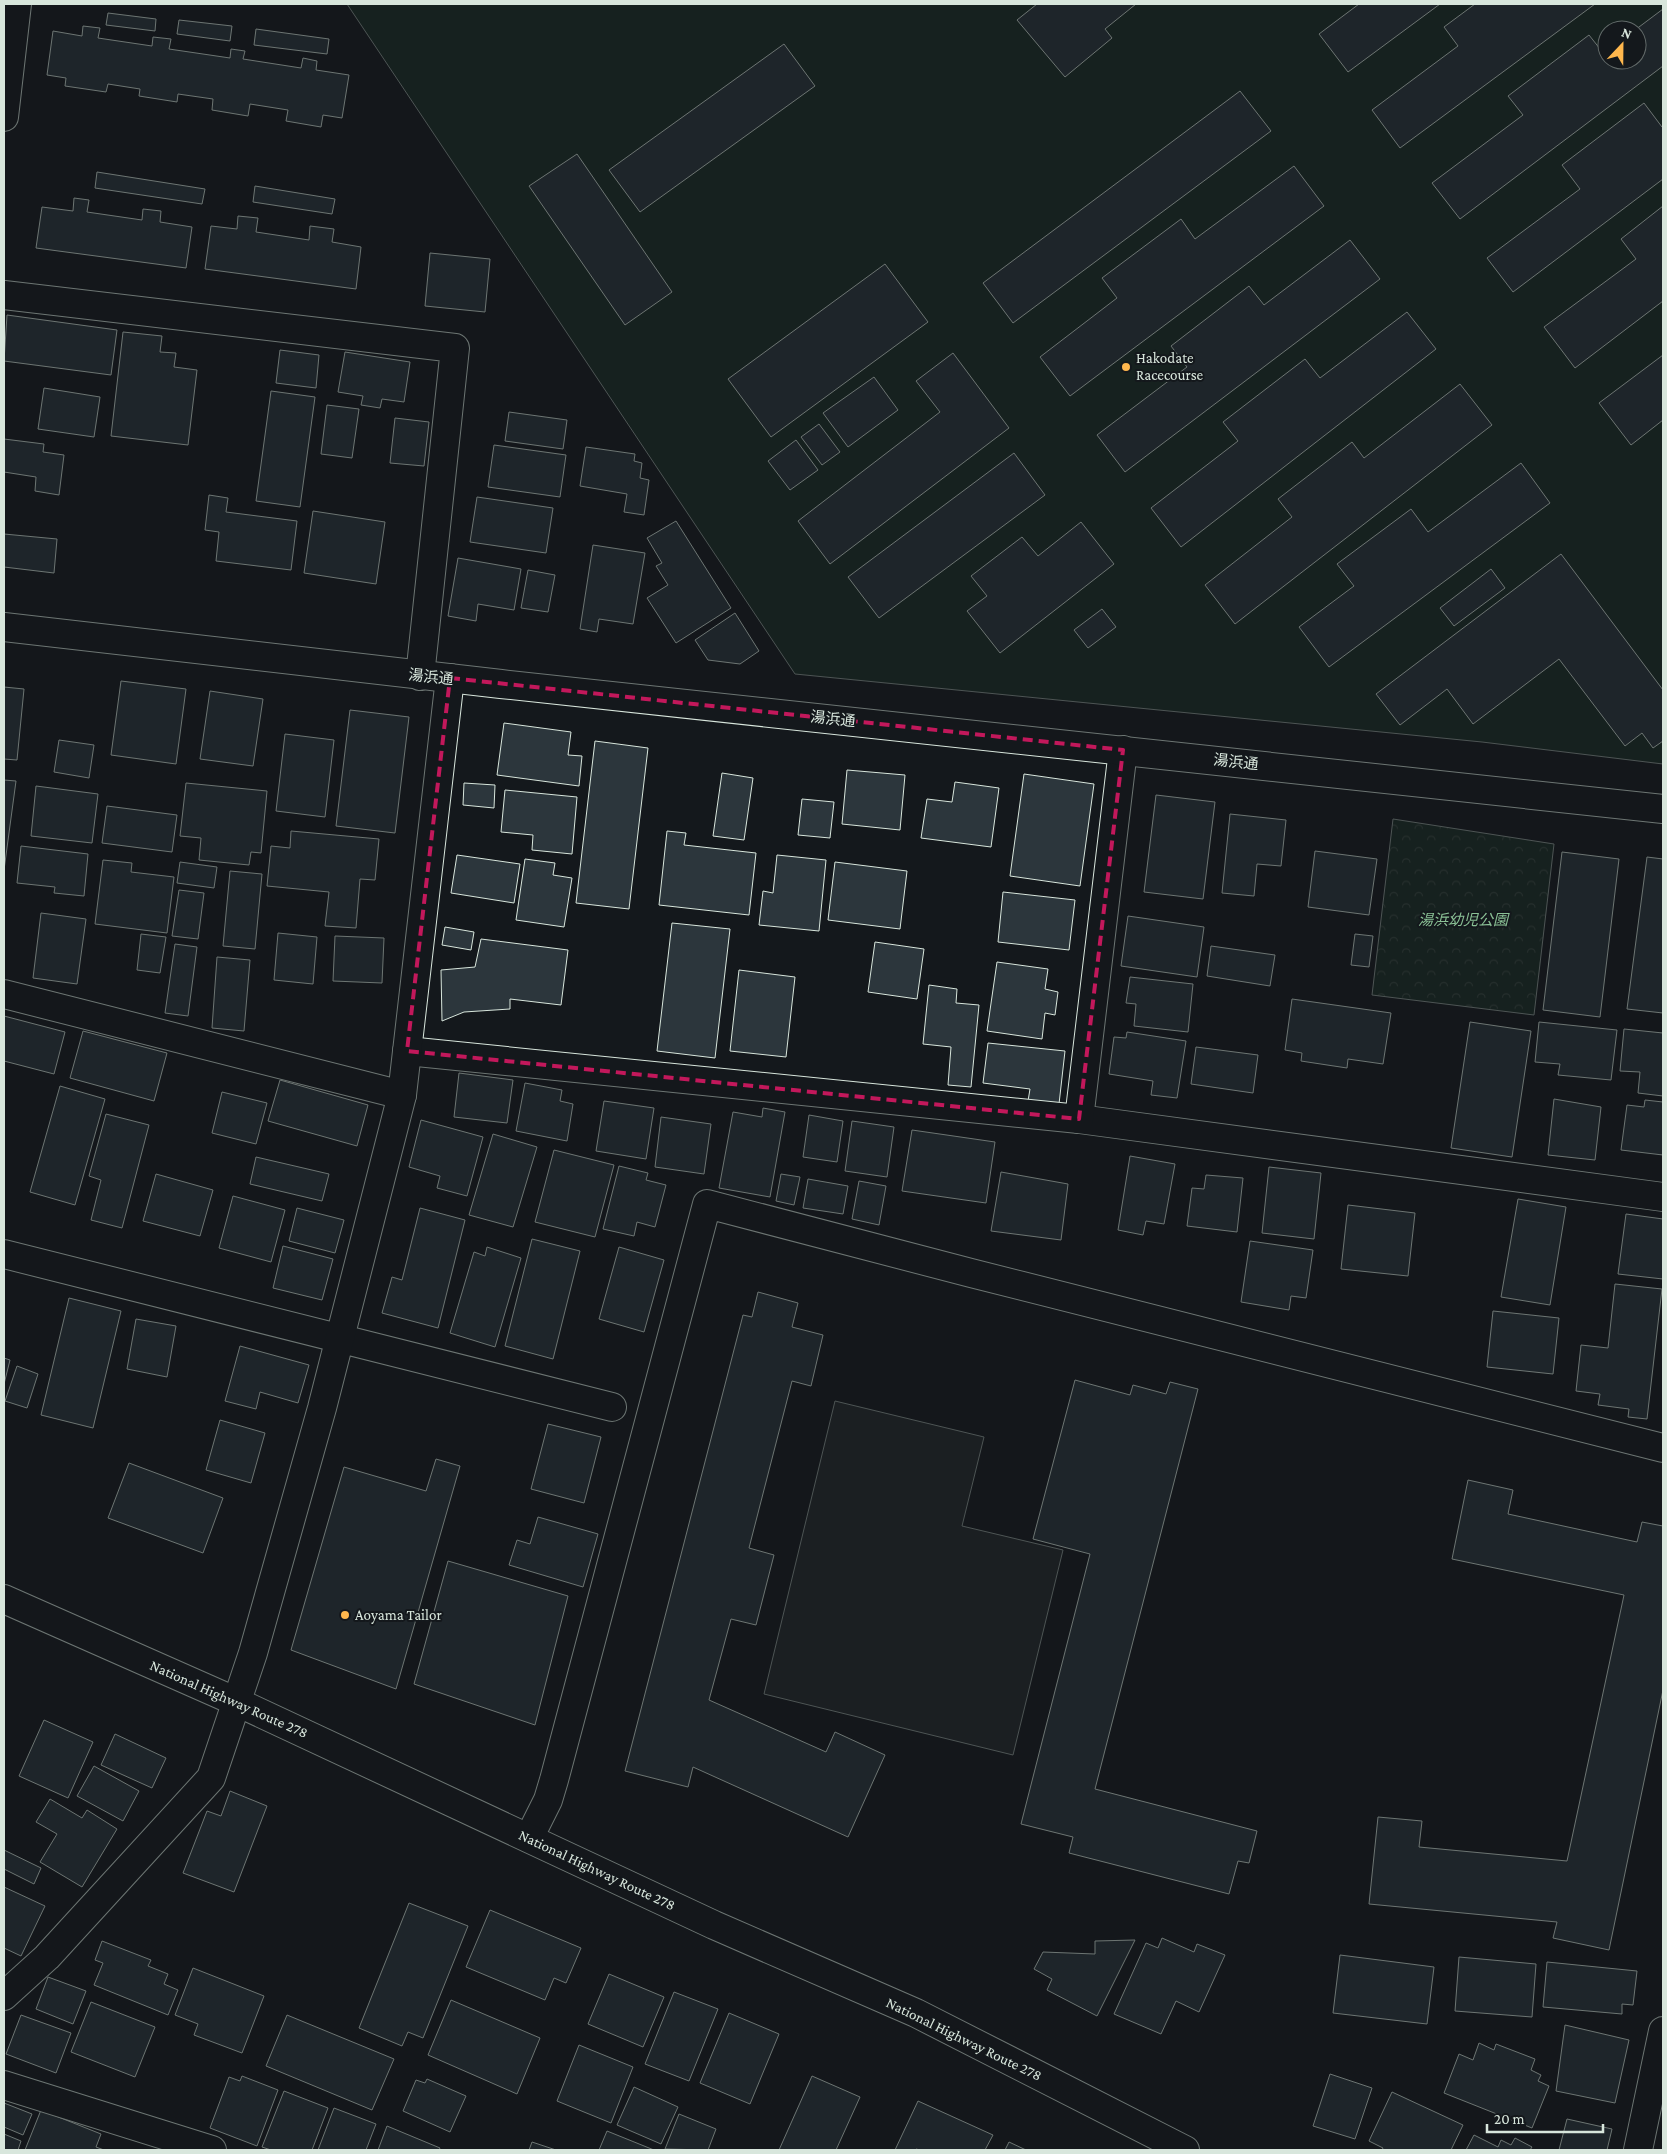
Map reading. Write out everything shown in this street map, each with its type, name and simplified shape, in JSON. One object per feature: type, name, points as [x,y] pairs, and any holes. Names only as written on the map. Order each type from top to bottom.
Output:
[{"type":"main road","points":[[4,117],[17,4]]},
{"type":"main road","points":[[4,295],[455,348],[420,676]]},
{"type":"main road","name":"湯浜通","points":[[4,628],[420,676],[1663,809]]},
{"type":"main road","points":[[4,1996],[47,1957],[211,1778],[237,1702],[253,1653],[322,1408],[402,1095],[450,678]]},
{"type":"main road","points":[[1078,1119],[1123,750]]},
{"type":"main road","points":[[4,994],[402,1095]]},
{"type":"main road","points":[[407,1051],[1078,1119],[1663,1197]]},
{"type":"main road","points":[[529,1838],[548,1800],[554,1780],[707,1204],[1663,1448]]},
{"type":"main road","points":[[4,1254],[612,1407]]},
{"type":"main road","name":"National Highway Route 278","points":[[4,1599],[237,1702],[714,1926],[916,2013],[1185,2150]]},
{"type":"main road","points":[[1638,2150],[1663,2031]]},
{"type":"main road","points":[[4,2085],[212,2150]]},
{"type":"highlighted area","points":[[450,678],[1123,750],[1079,1119],[407,1051]]},
{"type":"green space","name":"Hakodate Racecourse","points":[[347,4],[1663,4],[1663,764],[1482,742],[795,674]]},
{"type":"green space","name":"湯浜幼児公園","points":[[1393,819],[1554,844],[1534,1015],[1372,995]]},
{"type":"shaded area","points":[[835,1401],[984,1437],[962,1526],[1063,1550],[1013,1755],[764,1694]]},
{"type":"building","points":[[1037,4],[1136,4],[1105,29],[1112,38],[1065,77],[1017,20]]},
{"type":"building","points":[[1359,4],[1440,4],[1348,72],[1319,34]]},
{"type":"building","points":[[1475,4],[1595,4],[1400,148],[1372,110],[1458,46],[1444,27]]},
{"type":"building","points":[[1663,9],[1663,66],[1460,219],[1432,183],[1523,115],[1508,96],[1589,35],[1597,45],[1597,70],[1647,70],[1647,21]]},
{"type":"building","points":[[108,13],[156,19],[155,31],[106,25]]},
{"type":"building","points":[[179,20],[232,26],[230,41],[177,34]]},
{"type":"building","points":[[83,26],[100,28],[98,38],[152,46],[153,37],[171,39],[169,49],[230,58],[231,49],[245,51],[243,59],[301,68],[303,58],[317,61],[316,70],[349,75],[342,118],[323,115],[321,127],[286,121],[288,110],[250,104],[248,116],[212,110],[213,99],[178,94],[177,102],[139,96],[140,89],[108,84],[106,92],[65,86],[66,78],[47,75],[53,31],[82,36]]},
{"type":"building","points":[[256,29],[329,39],[327,54],[254,45]]},
{"type":"building","points":[[784,44],[815,86],[640,212],[609,170]]},
{"type":"building","points":[[1240,91],[1271,131],[1013,323],[983,283]]},
{"type":"building","points":[[1644,103],[1663,126],[1663,179],[1513,292],[1487,258],[1580,189],[1562,165]]},
{"type":"building","points":[[577,154],[672,292],[625,325],[529,186]]},
{"type":"building","points":[[1294,166],[1324,206],[1070,396],[1040,357],[1117,298],[1102,278],[1181,219],[1195,239]]},
{"type":"building","points":[[97,172],[205,189],[202,204],[95,188]]},
{"type":"building","points":[[255,186],[335,199],[332,214],[253,202]]},
{"type":"building","points":[[74,198],[89,200],[87,212],[142,220],[143,209],[161,211],[160,222],[192,227],[186,268],[36,248],[42,207],[73,211]]},
{"type":"building","points":[[1663,206],[1663,301],[1575,368],[1544,327],[1636,259],[1621,239]]},
{"type":"building","points":[[238,216],[258,218],[256,232],[309,240],[310,226],[334,229],[332,242],[361,247],[356,289],[205,269],[211,226],[237,229]]},
{"type":"building","points":[[1350,240],[1380,279],[1125,472],[1097,435],[1187,367],[1171,346],[1249,286],[1264,305]]},
{"type":"building","points":[[430,253],[490,259],[485,312],[425,306]]},
{"type":"building","points":[[885,264],[928,322],[771,437],[728,379]]},
{"type":"building","points":[[1407,312],[1436,349],[1181,547],[1151,508],[1238,441],[1223,422],[1305,359],[1320,378]]},
{"type":"building","points":[[7,315],[117,330],[111,375],[4,361]]},
{"type":"building","points":[[123,332],[162,336],[160,352],[176,353],[174,367],[197,370],[188,445],[111,436]]},
{"type":"building","points":[[280,350],[319,355],[316,388],[276,383]]},
{"type":"building","points":[[345,352],[410,362],[404,402],[382,399],[380,408],[361,405],[363,396],[338,392]]},
{"type":"building","points":[[953,353],[1009,428],[830,564],[798,521],[940,412],[916,381]]},
{"type":"building","points":[[1663,355],[1663,420],[1631,445],[1599,403]]},
{"type":"building","points":[[874,377],[898,410],[848,447],[823,413]]},
{"type":"building","points":[[1460,384],[1492,425],[1235,624],[1205,585],[1292,517],[1278,499],[1352,442],[1364,458]]},
{"type":"building","points":[[44,388],[100,397],[94,437],[38,429]]},
{"type":"building","points":[[271,391],[315,397],[300,507],[256,501]]},
{"type":"building","points":[[327,405],[359,409],[352,458],[321,454]]},
{"type":"building","points":[[509,412],[567,420],[563,449],[505,441]]},
{"type":"building","points":[[395,418],[429,422],[424,466],[390,463]]},
{"type":"building","points":[[819,424],[840,452],[822,465],[801,437]]},
{"type":"building","points":[[4,439],[44,444],[43,452],[64,455],[59,495],[35,491],[36,477],[4,472]]},
{"type":"building","points":[[796,440],[818,470],[790,490],[768,461]]},
{"type":"building","points":[[494,445],[566,455],[560,497],[488,487]]},
{"type":"building","points":[[586,447],[635,454],[634,461],[642,463],[640,478],[649,480],[644,515],[624,512],[627,494],[580,486]]},
{"type":"building","points":[[1014,453],[1045,495],[879,618],[848,577]]},
{"type":"building","points":[[1521,463],[1550,503],[1329,667],[1299,627],[1354,586],[1337,564],[1411,509],[1428,532]]},
{"type":"building","points":[[209,495],[228,498],[226,512],[297,521],[291,570],[216,561],[219,532],[205,530]]},
{"type":"building","points":[[477,497],[553,508],[546,553],[470,542]]},
{"type":"building","points":[[313,511],[385,522],[376,584],[304,573]]},
{"type":"building","points":[[676,521],[731,608],[676,643],[647,598],[668,585],[656,566],[662,563],[647,538]]},
{"type":"building","points":[[1081,522],[1114,564],[1000,653],[967,611],[987,596],[971,576],[1022,537],[1038,556]]},
{"type":"building","points":[[4,534],[57,539],[54,573],[4,567]]},
{"type":"building","points":[[593,545],[645,553],[633,624],[599,619],[597,632],[580,629]]},
{"type":"building","points":[[1561,554],[1663,690],[1663,741],[1653,748],[1642,733],[1625,746],[1559,659],[1473,724],[1447,689],[1400,725],[1376,694]]},
{"type":"building","points":[[458,558],[521,569],[514,610],[478,604],[476,621],[448,616]]},
{"type":"building","points":[[1491,569],[1505,588],[1454,626],[1440,608]]},
{"type":"building","points":[[528,570],[555,575],[548,612],[521,608]]},
{"type":"building","points":[[1102,609],[1116,627],[1088,648],[1074,630]]},
{"type":"building","points":[[735,613],[759,651],[740,664],[708,660],[695,640]]},
{"type":"building","points":[[121,681],[186,689],[176,764],[111,755]]},
{"type":"building","points":[[4,687],[24,689],[17,760],[4,759]]},
{"type":"building","points":[[210,691],[263,699],[253,766],[200,759]]},
{"type":"building","points":[[350,710],[409,717],[395,833],[336,826]]},
{"type":"building","points":[[504,723],[571,732],[568,755],[582,756],[579,786],[497,775]]},
{"type":"building","points":[[285,734],[334,740],[325,817],[276,811]]},
{"type":"building","points":[[59,740],[94,745],[89,778],[54,772]]},
{"type":"building","points":[[595,741],[648,748],[629,909],[576,903]]},
{"type":"building","points":[[847,770],[905,775],[900,830],[842,824]]},
{"type":"building","points":[[722,773],[753,778],[744,840],[713,836]]},
{"type":"building","points":[[1024,774],[1094,784],[1080,886],[1010,876]]},
{"type":"building","points":[[4,780],[16,781],[4,870]]},
{"type":"building","points":[[955,782],[999,788],[991,847],[921,838],[927,799],[952,802]]},
{"type":"building","points":[[186,783],[267,791],[261,853],[251,852],[249,865],[199,860],[201,838],[180,836]]},
{"type":"building","points":[[464,783],[495,785],[494,808],[463,805]]},
{"type":"building","points":[[36,786],[98,794],[92,843],[31,836]]},
{"type":"building","points":[[505,790],[577,797],[572,854],[532,850],[533,835],[501,832]]},
{"type":"building","points":[[1156,795],[1215,802],[1203,899],[1144,892]]},
{"type":"building","points":[[802,799],[834,802],[830,838],[798,835]]},
{"type":"building","points":[[107,806],[177,815],[172,852],[102,843]]},
{"type":"building","points":[[1230,814],[1286,820],[1281,866],[1257,864],[1254,896],[1222,893]]},
{"type":"building","points":[[291,831],[379,839],[375,880],[360,879],[356,928],[325,926],[329,892],[267,886],[271,846],[290,848]]},
{"type":"building","points":[[667,831],[686,833],[684,845],[756,853],[749,915],[659,905]]},
{"type":"building","points":[[21,846],[88,854],[84,896],[54,893],[55,887],[17,883]]},
{"type":"building","points":[[1315,851],[1377,859],[1369,915],[1308,907]]},
{"type":"building","points":[[1562,852],[1619,859],[1600,1017],[1543,1010]]},
{"type":"building","points":[[457,855],[520,864],[514,903],[451,893]]},
{"type":"building","points":[[777,855],[826,860],[819,931],[759,925],[763,891],[773,893]]},
{"type":"building","points":[[1647,857],[1663,859],[1663,1013],[1627,1009]]},
{"type":"building","points":[[525,859],[555,863],[553,875],[572,878],[564,927],[516,920]]},
{"type":"building","points":[[103,860],[132,863],[131,872],[174,877],[167,933],[95,924]]},
{"type":"building","points":[[180,862],[217,867],[214,888],[177,883]]},
{"type":"building","points":[[835,862],[907,871],[900,929],[828,920]]},
{"type":"building","points":[[230,871],[262,874],[255,949],[223,946]]},
{"type":"building","points":[[179,890],[204,893],[198,939],[172,936]]},
{"type":"building","points":[[1003,892],[1075,900],[1069,950],[998,942]]},
{"type":"building","points":[[41,913],[86,919],[77,984],[33,978]]},
{"type":"building","points":[[1128,916],[1204,927],[1197,977],[1121,966]]},
{"type":"building","points":[[672,923],[730,929],[715,1058],[657,1051]]},
{"type":"building","points":[[445,927],[474,932],[471,950],[442,945]]},
{"type":"building","points":[[278,933],[317,937],[313,984],[274,980]]},
{"type":"building","points":[[141,934],[166,937],[160,973],[137,970]]},
{"type":"building","points":[[1355,934],[1373,936],[1369,967],[1351,965]]},
{"type":"building","points":[[335,936],[384,938],[382,983],[333,981]]},
{"type":"building","points":[[481,939],[568,950],[561,1005],[510,999],[510,1009],[464,1012],[442,1021],[441,970],[475,967]]},
{"type":"building","points":[[875,942],[924,949],[917,999],[868,992]]},
{"type":"building","points":[[175,944],[197,947],[188,1016],[165,1013]]},
{"type":"building","points":[[1211,946],[1275,955],[1270,986],[1207,976]]},
{"type":"building","points":[[217,957],[250,960],[244,1031],[212,1028]]},
{"type":"building","points":[[997,962],[1048,969],[1045,989],[1058,992],[1055,1015],[1045,1013],[1042,1039],[987,1031]]},
{"type":"building","points":[[739,970],[795,977],[786,1057],[730,1051]]},
{"type":"building","points":[[1130,977],[1193,984],[1188,1032],[1134,1026],[1136,1004],[1126,1003]]},
{"type":"building","points":[[929,985],[957,989],[956,1003],[979,1005],[971,1087],[948,1085],[951,1047],[923,1044]]},
{"type":"building","points":[[1292,999],[1391,1013],[1383,1064],[1348,1059],[1347,1068],[1301,1061],[1302,1053],[1285,1050]]},
{"type":"building","points":[[4,1016],[65,1032],[54,1074],[4,1061]]},
{"type":"building","points":[[1470,1022],[1531,1031],[1512,1157],[1451,1148]]},
{"type":"building","points":[[1539,1022],[1617,1030],[1611,1080],[1558,1075],[1560,1064],[1535,1062]]},
{"type":"building","points":[[1624,1029],[1663,1033],[1663,1096],[1638,1093],[1640,1072],[1620,1071]]},
{"type":"building","points":[[83,1031],[167,1053],[154,1101],[70,1078]]},
{"type":"building","points":[[1127,1032],[1186,1041],[1177,1098],[1151,1095],[1153,1081],[1109,1074],[1114,1037],[1126,1038]]},
{"type":"building","points":[[988,1043],[1065,1051],[1059,1104],[1028,1101],[1030,1089],[983,1083]]},
{"type":"building","points":[[1196,1047],[1258,1055],[1253,1093],[1191,1084]]},
{"type":"building","points":[[459,1073],[513,1080],[507,1123],[454,1117]]},
{"type":"building","points":[[280,1080],[368,1105],[357,1146],[268,1121]]},
{"type":"building","points":[[525,1083],[562,1090],[560,1101],[573,1104],[567,1141],[516,1131]]},
{"type":"building","points":[[60,1086],[105,1099],[75,1205],[30,1192]]},
{"type":"building","points":[[222,1092],[267,1103],[256,1144],[212,1133]]},
{"type":"building","points":[[1554,1099],[1601,1107],[1595,1160],[1548,1155]]},
{"type":"building","points":[[1645,1100],[1663,1102],[1663,1155],[1621,1150],[1627,1105],[1644,1107]]},
{"type":"building","points":[[604,1101],[654,1108],[646,1159],[596,1151]]},
{"type":"building","points":[[763,1108],[785,1112],[770,1197],[719,1188],[733,1112],[762,1117]]},
{"type":"building","points":[[106,1114],[149,1125],[122,1228],[91,1220],[101,1180],[89,1176]]},
{"type":"building","points":[[809,1115],[843,1121],[837,1162],[803,1157]]},
{"type":"building","points":[[661,1117],[711,1124],[704,1174],[655,1167]]},
{"type":"building","points":[[421,1120],[483,1137],[467,1196],[437,1188],[440,1176],[409,1167]]},
{"type":"building","points":[[852,1121],[894,1127],[887,1177],[845,1171]]},
{"type":"building","points":[[912,1130],[995,1142],[986,1203],[902,1191]]},
{"type":"building","points":[[493,1134],[537,1147],[513,1227],[469,1215]]},
{"type":"building","points":[[554,1150],[614,1165],[595,1237],[535,1222]]},
{"type":"building","points":[[1130,1156],[1175,1164],[1164,1224],[1146,1221],[1143,1235],[1118,1230]]},
{"type":"building","points":[[256,1157],[329,1174],[322,1201],[250,1184]]},
{"type":"building","points":[[619,1166],[648,1173],[646,1180],[666,1185],[655,1227],[637,1222],[634,1236],[603,1229]]},
{"type":"building","points":[[1269,1167],[1321,1173],[1314,1239],[1262,1233]]},
{"type":"building","points":[[1001,1172],[1068,1184],[1061,1240],[991,1231]]},
{"type":"building","points":[[156,1174],[213,1190],[200,1236],[143,1221]]},
{"type":"building","points":[[781,1174],[800,1177],[794,1205],[776,1201]]},
{"type":"building","points":[[1206,1175],[1243,1178],[1237,1232],[1187,1226],[1192,1188],[1204,1189]]},
{"type":"building","points":[[808,1179],[848,1186],[843,1214],[803,1208]]},
{"type":"building","points":[[859,1181],[886,1186],[879,1225],[852,1219]]},
{"type":"building","points":[[233,1196],[285,1210],[271,1262],[219,1248]]},
{"type":"building","points":[[1518,1199],[1566,1207],[1550,1305],[1501,1297]]},
{"type":"building","points":[[1348,1205],[1415,1213],[1408,1276],[1341,1269]]},
{"type":"building","points":[[297,1208],[344,1220],[335,1253],[289,1241]]},
{"type":"building","points":[[420,1208],[465,1220],[438,1328],[382,1313],[392,1277],[402,1280]]},
{"type":"building","points":[[1626,1214],[1663,1219],[1663,1279],[1618,1274]]},
{"type":"building","points":[[532,1239],[580,1251],[553,1359],[505,1346]]},
{"type":"building","points":[[1250,1241],[1313,1250],[1306,1298],[1291,1296],[1289,1310],[1241,1302]]},
{"type":"building","points":[[283,1246],[333,1259],[322,1300],[273,1288]]},
{"type":"building","points":[[487,1247],[521,1258],[495,1347],[450,1333],[474,1252],[485,1256]]},
{"type":"building","points":[[619,1247],[664,1260],[644,1332],[599,1319]]},
{"type":"building","points":[[1615,1284],[1662,1289],[1647,1419],[1628,1417],[1629,1409],[1598,1405],[1600,1394],[1576,1391],[1581,1345],[1608,1348]]},
{"type":"building","points":[[758,1292],[798,1303],[792,1327],[823,1335],[811,1386],[792,1381],[749,1548],[774,1555],[756,1625],[731,1619],[709,1700],[826,1752],[835,1732],[885,1755],[848,1837],[693,1767],[688,1787],[625,1771],[743,1315],[752,1317]]},
{"type":"building","points":[[69,1298],[121,1311],[93,1428],[41,1415]]},
{"type":"building","points":[[1493,1311],[1559,1318],[1553,1374],[1487,1367]]},
{"type":"building","points":[[136,1319],[176,1326],[167,1377],[127,1369]]},
{"type":"building","points":[[240,1346],[309,1365],[298,1403],[260,1392],[256,1409],[225,1401]]},
{"type":"building","points":[[4,1358],[10,1360],[4,1384]]},
{"type":"building","points":[[17,1366],[38,1374],[27,1408],[5,1401]]},
{"type":"building","points":[[1075,1380],[1130,1395],[1133,1385],[1166,1394],[1170,1382],[1198,1389],[1095,1789],[1257,1831],[1249,1863],[1238,1861],[1229,1894],[1069,1853],[1073,1837],[1021,1824],[1090,1554],[1033,1539]]},
{"type":"building","points":[[220,1420],[265,1433],[251,1483],[206,1470]]},
{"type":"building","points":[[548,1424],[601,1437],[584,1503],[531,1489]]},
{"type":"building","points":[[436,1459],[460,1466],[396,1689],[291,1650],[344,1467],[426,1491]]},
{"type":"building","points":[[129,1463],[223,1498],[203,1553],[108,1518]]},
{"type":"building","points":[[1468,1480],[1513,1490],[1508,1514],[1637,1542],[1642,1522],[1663,1526],[1663,1690],[1609,1950],[1553,1938],[1557,1922],[1369,1904],[1378,1817],[1422,1821],[1419,1847],[1567,1861],[1624,1595],[1452,1559]]},
{"type":"building","points":[[538,1517],[598,1534],[583,1587],[509,1565],[517,1540],[530,1544]]},
{"type":"building","points":[[448,1561],[568,1596],[535,1725],[414,1684]]},
{"type":"building","points":[[44,1720],[93,1742],[68,1798],[19,1776]]},
{"type":"building","points":[[115,1734],[166,1758],[152,1788],[101,1765]]},
{"type":"building","points":[[94,1766],[139,1791],[123,1821],[77,1796]]},
{"type":"building","points":[[230,1791],[267,1806],[234,1892],[183,1873],[207,1811],[221,1816]]},
{"type":"building","points":[[50,1799],[82,1818],[87,1810],[117,1829],[82,1887],[40,1862],[57,1834],[36,1822]]},
{"type":"building","points":[[4,1850],[41,1868],[34,1884],[4,1869]]},
{"type":"building","points":[[4,1887],[45,1906],[21,1956],[4,1948]]},
{"type":"building","points":[[409,1903],[468,1926],[423,2038],[408,2032],[402,2046],[359,2028]]},
{"type":"building","points":[[490,1910],[581,1948],[566,1983],[554,1978],[545,2000],[466,1967]]},
{"type":"building","points":[[1162,1938],[1194,1952],[1197,1944],[1225,1955],[1199,2012],[1176,2001],[1161,2034],[1114,2014],[1146,1943],[1158,1948]]},
{"type":"building","points":[[1135,1940],[1097,2016],[1047,1990],[1052,1979],[1034,1969],[1043,1952],[1095,1954],[1095,1941]]},
{"type":"building","points":[[102,1941],[151,1960],[148,1966],[168,1974],[164,1984],[178,1990],[168,2015],[94,1985],[103,1963],[95,1960]]},
{"type":"building","points":[[1340,1955],[1434,1967],[1427,2024],[1333,2013]]},
{"type":"building","points":[[1459,1957],[1536,1964],[1532,2017],[1455,2011]]},
{"type":"building","points":[[1547,1962],[1637,1971],[1633,2005],[1622,2004],[1622,2014],[1543,2007]]},
{"type":"building","points":[[193,1968],[264,1996],[242,2053],[194,2035],[198,2024],[175,2015]]},
{"type":"building","points":[[609,1974],[664,1997],[643,2047],[588,2024]]},
{"type":"building","points":[[48,1977],[86,1991],[73,2024],[36,2009]]},
{"type":"building","points":[[674,1992],[718,2009],[689,2081],[645,2064]]},
{"type":"building","points":[[451,2000],[540,2038],[517,2094],[428,2055]]},
{"type":"building","points":[[91,2002],[155,2027],[135,2077],[71,2052]]},
{"type":"building","points":[[729,2013],[779,2034],[750,2104],[700,2083]]},
{"type":"building","points":[[21,2015],[71,2033],[56,2073],[6,2054]]},
{"type":"building","points":[[287,2015],[394,2059],[372,2110],[266,2066]]},
{"type":"building","points":[[1565,2025],[1629,2040],[1615,2103],[1556,2091]]},
{"type":"building","points":[[1479,2043],[1494,2050],[1496,2044],[1535,2059],[1531,2070],[1541,2075],[1538,2081],[1549,2086],[1532,2128],[1444,2093],[1459,2054],[1473,2060]]},
{"type":"building","points":[[579,2045],[633,2067],[611,2123],[557,2101]]},
{"type":"building","points":[[1330,2074],[1372,2088],[1355,2139],[1313,2126]]},
{"type":"building","points":[[242,2076],[278,2090],[257,2146],[210,2128],[229,2077],[240,2081]]},
{"type":"building","points":[[812,2076],[860,2097],[836,2150],[779,2150]]},
{"type":"building","points":[[427,2079],[466,2096],[450,2132],[403,2111],[416,2080],[425,2083]]},
{"type":"building","points":[[634,2087],[678,2107],[661,2144],[617,2125]]},
{"type":"building","points":[[284,2091],[328,2108],[312,2150],[271,2150],[262,2147]]},
{"type":"building","points":[[1392,2092],[1463,2125],[1451,2150],[1382,2150],[1383,2148],[1369,2141]]},
{"type":"building","points":[[918,2101],[993,2135],[985,2150],[895,2150]]},
{"type":"building","points":[[4,2103],[32,2114],[23,2135],[4,2127]]},
{"type":"building","points":[[334,2108],[376,2124],[366,2150],[318,2150]]},
{"type":"building","points":[[41,2110],[101,2134],[96,2147],[104,2150],[25,2150]]},
{"type":"building","points":[[679,2114],[716,2129],[708,2150],[665,2149]]},
{"type":"building","points":[[1567,2119],[1612,2129],[1607,2150],[1559,2150]]},
{"type":"building","points":[[387,2126],[440,2148],[439,2150],[378,2150]]},
{"type":"building","points":[[607,2131],[654,2150],[599,2150]]},
{"type":"building","points":[[4,2134],[21,2141],[18,2150],[4,2150]]},
{"type":"building","points":[[1474,2135],[1498,2147],[1501,2140],[1511,2145],[1515,2138],[1532,2147],[1530,2150],[1466,2150]]},
{"type":"building","points":[[532,2142],[556,2150],[529,2150]]},
{"type":"building","points":[[1009,2142],[1026,2150],[1005,2150]]},
{"type":"place","name":"Hakodate Racecourse","points":[[1126,367]]},
{"type":"place","name":"Aoyama Tailor","points":[[345,1615]]}]
